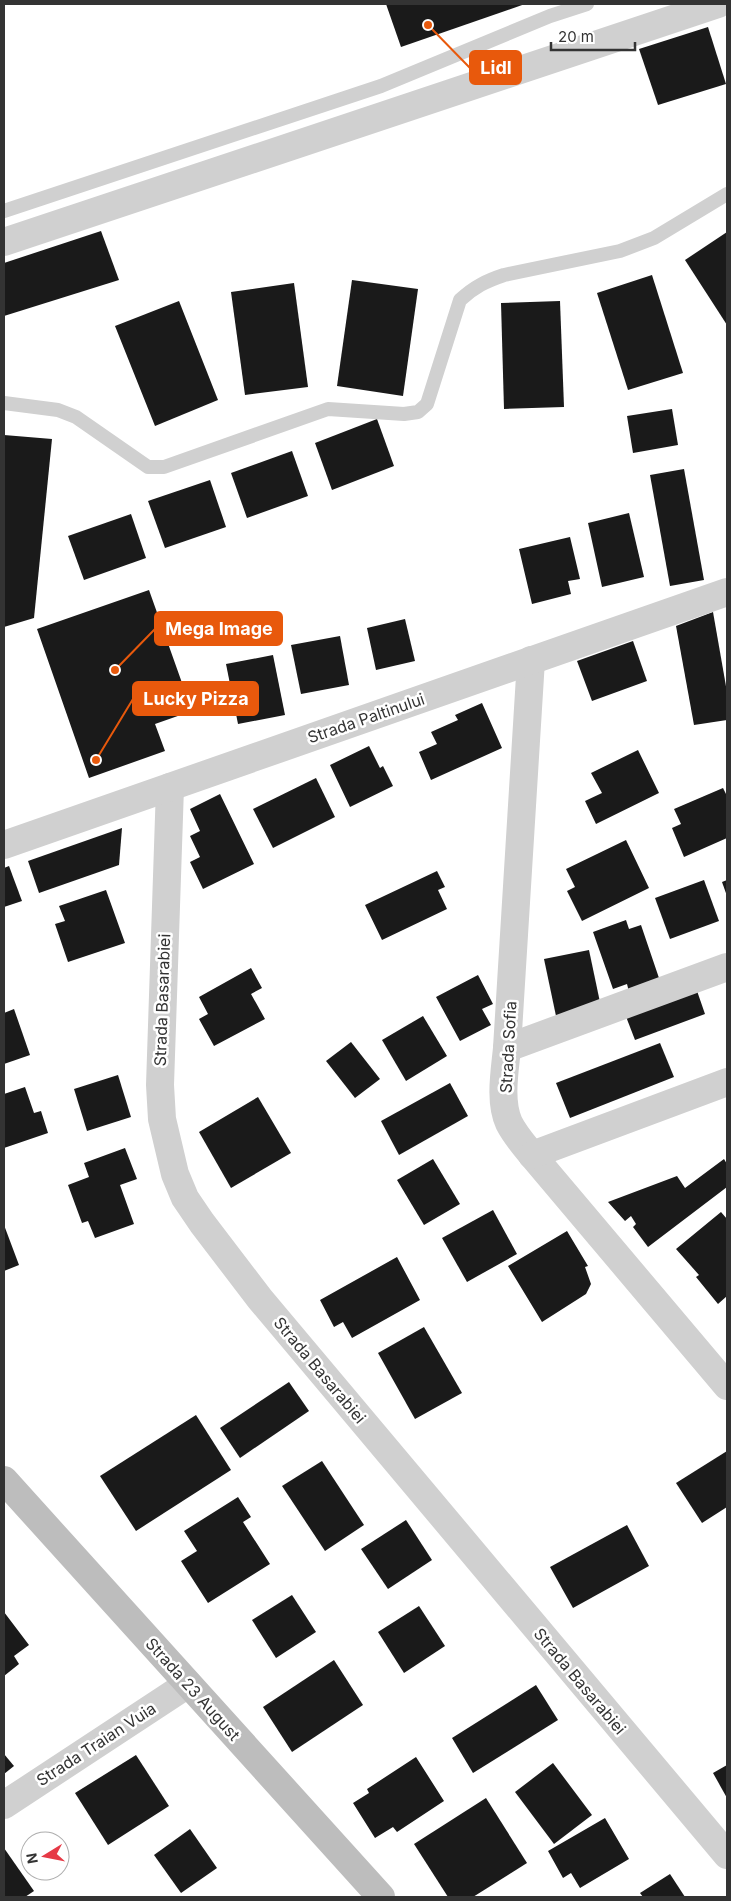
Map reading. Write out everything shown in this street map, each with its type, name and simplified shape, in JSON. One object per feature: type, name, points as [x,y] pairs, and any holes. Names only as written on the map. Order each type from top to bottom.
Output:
[{"type":"main road","name":"Strada 23 August","points":[[4,1480],[381,1897]]},
{"type":"street","points":[[4,242],[718,4]]},
{"type":"street","name":"Strada Paltinului","points":[[4,844],[727,592]]},
{"type":"street","name":"Strada Sofia","points":[[531,660],[504,1077],[505,1105],[508,1121],[517,1137],[727,1386]]},
{"type":"street","name":"Strada Basarabiei","points":[[170,787],[160,1085],[162,1119],[175,1174],[185,1198],[260,1299],[727,1855]]},
{"type":"street","points":[[507,1048],[727,967]]},
{"type":"street","points":[[532,1155],[727,1082]]},
{"type":"street","name":"Strada Traian Vuia","points":[[4,1805],[188,1684]]},
{"type":"lane","points":[[4,211],[381,86],[550,16],[587,4]]},
{"type":"lane","points":[[4,403],[58,410],[76,417],[148,467],[164,467],[328,410],[404,414],[418,412],[427,404],[460,300],[472,289],[487,280],[620,251],[654,238],[727,194]]},
{"type":"building","points":[[386,4],[525,4],[401,47]]},
{"type":"building","points":[[708,27],[726,84],[658,105],[639,49]]},
{"type":"building","points":[[101,231],[119,280],[4,316],[4,263]]},
{"type":"building","points":[[727,232],[727,325],[685,260]]},
{"type":"building","points":[[652,275],[683,373],[628,390],[597,293]]},
{"type":"building","points":[[352,280],[418,289],[403,396],[337,386]]},
{"type":"building","points":[[294,283],[308,387],[245,395],[231,292]]},
{"type":"building","points":[[179,301],[218,400],[155,426],[115,326]]},
{"type":"building","points":[[560,301],[564,407],[504,409],[501,303]]},
{"type":"building","points":[[672,409],[678,445],[633,453],[627,416]]},
{"type":"building","points":[[377,419],[394,466],[332,490],[315,443]]},
{"type":"building","points":[[4,435],[52,439],[34,618],[4,627]]},
{"type":"building","points":[[292,451],[308,496],[247,518],[231,473]]},
{"type":"building","points":[[684,469],[704,580],[670,586],[650,475]]},
{"type":"building","points":[[210,480],[226,527],[165,548],[148,501]]},
{"type":"building","points":[[629,513],[644,577],[602,587],[588,523]]},
{"type":"building","points":[[131,514],[146,558],[84,580],[68,536]]},
{"type":"building","points":[[570,537],[580,579],[568,581],[571,594],[532,604],[519,549]]},
{"type":"building","points":[[149,590],[192,711],[155,724],[165,751],[89,778],[37,629]]},
{"type":"building","points":[[713,612],[727,692],[727,720],[694,725],[676,626]]},
{"type":"building","points":[[405,619],[415,661],[376,670],[367,628]]},
{"type":"building","points":[[340,636],[349,685],[301,694],[291,645]]},
{"type":"building","points":[[633,641],[647,681],[592,701],[577,661]]},
{"type":"building","points":[[273,655],[285,715],[238,724],[226,664]]},
{"type":"building","points":[[482,703],[502,748],[431,780],[419,752],[437,744],[431,732],[458,720],[455,715]]},
{"type":"building","points":[[369,746],[380,768],[383,766],[393,786],[350,807],[330,765]]},
{"type":"building","points":[[638,750],[659,793],[596,824],[585,801],[602,793],[591,773]]},
{"type":"building","points":[[316,778],[335,817],[273,848],[253,809]]},
{"type":"building","points":[[723,788],[727,796],[727,838],[684,857],[672,828],[681,824],[674,809]]},
{"type":"building","points":[[220,794],[254,864],[203,889],[190,862],[200,857],[190,836],[200,831],[190,809]]},
{"type":"building","points":[[122,828],[119,865],[39,893],[28,861]]},
{"type":"building","points":[[626,840],[649,888],[582,921],[567,891],[575,887],[566,869]]},
{"type":"building","points":[[9,866],[22,901],[4,907],[4,868]]},
{"type":"building","points":[[437,871],[445,887],[438,890],[447,909],[382,940],[365,905]]},
{"type":"building","points":[[704,880],[719,921],[670,939],[655,898]]},
{"type":"building","points":[[727,880],[727,896],[722,882]]},
{"type":"building","points":[[106,890],[125,943],[68,962],[55,924],[65,921],[59,906]]},
{"type":"building","points":[[626,920],[629,929],[641,925],[660,981],[629,992],[627,984],[613,989],[593,932]]},
{"type":"building","points":[[589,950],[601,1007],[556,1016],[544,959]]},
{"type":"building","points":[[251,968],[262,988],[251,994],[265,1019],[214,1046],[199,1019],[208,1014],[199,997]]},
{"type":"building","points":[[478,975],[493,1004],[482,1009],[491,1025],[460,1041],[436,997]]},
{"type":"building","points":[[696,988],[705,1014],[635,1040],[625,1014]]},
{"type":"building","points":[[14,1009],[30,1055],[4,1064],[4,1013]]},
{"type":"building","points":[[423,1016],[447,1056],[406,1081],[382,1040]]},
{"type":"building","points":[[351,1042],[380,1079],[355,1098],[326,1061]]},
{"type":"building","points":[[660,1043],[674,1077],[570,1118],[556,1083]]},
{"type":"building","points":[[118,1075],[131,1117],[87,1131],[74,1089]]},
{"type":"building","points":[[450,1083],[468,1116],[399,1155],[381,1121]]},
{"type":"building","points":[[25,1087],[34,1113],[41,1111],[48,1133],[4,1148],[4,1094]]},
{"type":"building","points":[[258,1097],[291,1153],[231,1188],[199,1132]]},
{"type":"building","points":[[125,1148],[137,1179],[120,1185],[134,1224],[95,1238],[88,1221],[82,1223],[68,1185],[89,1177],[84,1163]]},
{"type":"building","points":[[433,1159],[460,1204],[424,1225],[397,1180]]},
{"type":"building","points":[[724,1159],[727,1164],[727,1187],[648,1247],[633,1227],[636,1224],[631,1216],[625,1221],[608,1202],[677,1176],[685,1188]]},
{"type":"building","points":[[493,1210],[517,1254],[467,1282],[442,1238]]},
{"type":"building","points":[[721,1212],[727,1219],[727,1296],[718,1304],[696,1277],[699,1275],[676,1249]]},
{"type":"building","points":[[4,1225],[19,1265],[4,1271]]},
{"type":"building","points":[[567,1231],[588,1266],[585,1267],[591,1284],[586,1294],[542,1322],[508,1266]]},
{"type":"building","points":[[397,1257],[420,1300],[352,1338],[343,1322],[334,1327],[320,1300]]},
{"type":"building","points":[[424,1327],[462,1393],[415,1419],[378,1353]]},
{"type":"building","points":[[289,1382],[309,1411],[240,1458],[220,1428]]},
{"type":"building","points":[[196,1415],[231,1470],[136,1531],[100,1476]]},
{"type":"building","points":[[727,1451],[727,1507],[702,1523],[676,1483]]},
{"type":"building","points":[[322,1461],[364,1525],[325,1551],[282,1486]]},
{"type":"building","points":[[238,1497],[251,1517],[243,1522],[270,1564],[208,1603],[181,1561],[197,1551],[184,1531]]},
{"type":"building","points":[[406,1520],[432,1560],[388,1589],[361,1549]]},
{"type":"building","points":[[627,1525],[649,1566],[573,1608],[550,1567]]},
{"type":"building","points":[[292,1595],[316,1632],[276,1658],[252,1620]]},
{"type":"building","points":[[419,1606],[445,1646],[404,1673],[378,1632]]},
{"type":"building","points":[[4,1612],[29,1645],[14,1656],[19,1664],[4,1676]]},
{"type":"building","points":[[334,1660],[363,1705],[292,1752],[263,1707]]},
{"type":"building","points":[[536,1685],[558,1720],[473,1773],[452,1738]]},
{"type":"building","points":[[4,1754],[14,1766],[4,1774]]},
{"type":"building","points":[[136,1755],[169,1806],[108,1845],[75,1793]]},
{"type":"building","points":[[416,1757],[444,1801],[397,1832],[393,1827],[375,1838],[353,1803],[369,1793],[367,1789]]},
{"type":"building","points":[[553,1763],[592,1815],[554,1844],[515,1792]]},
{"type":"building","points":[[727,1765],[727,1798],[713,1773]]},
{"type":"building","points":[[486,1798],[527,1863],[473,1897],[448,1897],[414,1844]]},
{"type":"building","points":[[605,1818],[629,1859],[580,1888],[571,1873],[563,1878],[548,1851]]},
{"type":"building","points":[[190,1829],[217,1868],[181,1893],[154,1855]]},
{"type":"building","points":[[4,1848],[20,1871],[20,1881],[27,1881],[34,1891],[25,1897],[4,1897]]},
{"type":"building","points":[[670,1874],[685,1897],[643,1897],[640,1893]]},
{"type":"place","name":"Lidl","points":[[428,25]]},
{"type":"place","name":"Mega Image","points":[[115,670]]},
{"type":"place","name":"Lucky Pizza","points":[[96,760]]}]
